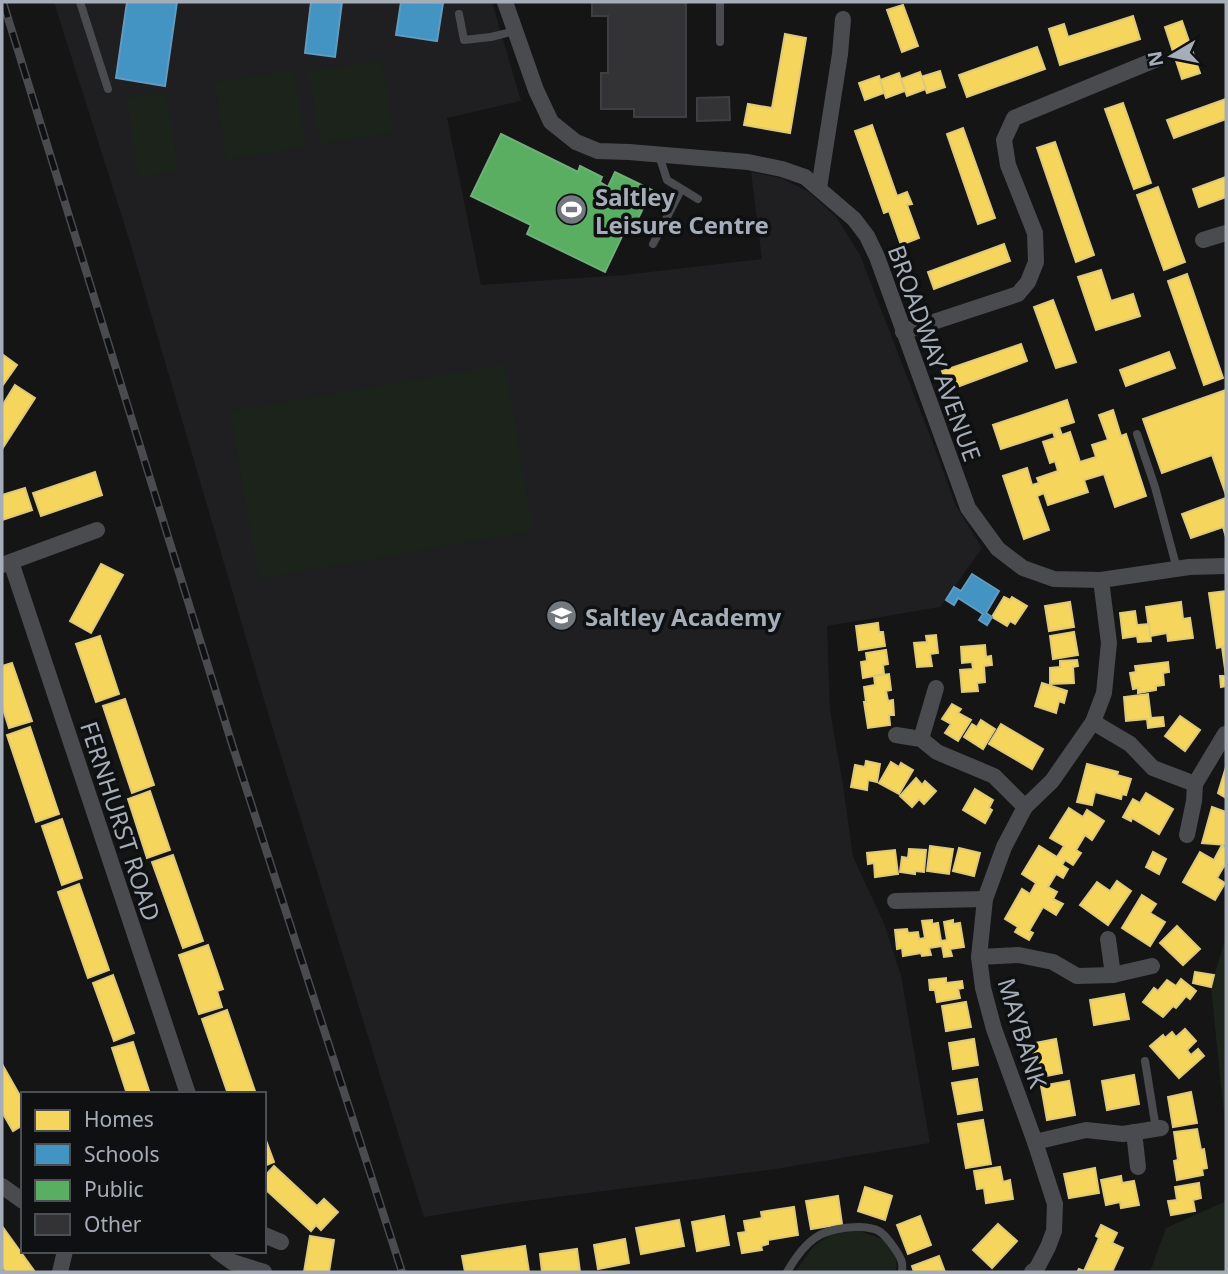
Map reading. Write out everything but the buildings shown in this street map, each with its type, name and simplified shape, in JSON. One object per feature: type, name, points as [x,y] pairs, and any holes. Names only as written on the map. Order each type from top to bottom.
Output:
[{"type":"street","name":"BROADWAY AVENUE","points":[[505,2],[536,90],[551,122],[576,142],[598,151],[747,162],[782,169],[805,177],[854,219],[867,236],[877,257],[968,508],[998,548],[1023,568],[1054,579],[1101,580],[1177,569],[1226,566]]},
{"type":"street","points":[[819,188],[840,54],[842,19]]},
{"type":"street","points":[[903,332],[1018,295],[1028,282],[1036,262],[1035,233],[1008,165],[1004,141],[1014,118],[1157,59]]},
{"type":"street","points":[[1203,240],[1226,233]]},
{"type":"street","points":[[6,564],[97,530]]},
{"type":"street","name":"FERNHURST ROAD","points":[[6,564],[187,1092]]},
{"type":"street","name":"MAYBANK","points":[[1032,1272],[1037,1268],[1054,1231],[1055,1204],[994,1029],[983,988],[979,957],[985,899],[1004,847],[1025,807],[1052,781],[1093,722],[1104,693],[1109,643],[1101,580]]},
{"type":"street","points":[[921,739],[936,688]]},
{"type":"street","points":[[1093,722],[1130,744],[1153,768],[1195,783]]},
{"type":"street","points":[[1187,835],[1195,783],[1225,733]]},
{"type":"street","points":[[896,735],[921,739],[937,752],[994,776],[1025,807]]},
{"type":"street","points":[[895,901],[985,899]]},
{"type":"street","points":[[1108,939],[1113,975]]},
{"type":"street","points":[[979,957],[1019,955],[1053,962],[1077,976],[1113,975],[1152,966]]},
{"type":"street","points":[[1035,1142],[1086,1130],[1123,1134],[1158,1128]]},
{"type":"street","points":[[1134,1132],[1138,1167]]},
{"type":"street","points":[[2,1186],[21,1200]]},
{"type":"street","points":[[266,1236],[281,1241]]},
{"type":"street","points":[[60,1272],[65,1253]]},
{"type":"street","points":[[220,1253],[232,1262],[264,1272]]},
{"type":"lane","points":[[80,2],[108,89]]},
{"type":"lane","points":[[720,2],[720,42]]},
{"type":"lane","points":[[459,14],[464,40],[515,31]]},
{"type":"lane","points":[[659,155],[667,180],[698,199]]},
{"type":"lane","points":[[653,244],[681,190]]},
{"type":"lane","points":[[1137,435],[1155,487],[1177,569]]},
{"type":"lane","points":[[1145,1061],[1158,1128]]},
{"type":"lane","points":[[787,1272],[815,1237],[830,1231],[867,1227],[880,1232],[890,1241],[904,1263],[902,1272]]},
{"type":"shaded area","name":"Saltley Academy","points":[[54,2],[492,2],[521,101],[447,118],[481,285],[624,275],[762,259],[751,172],[781,178],[809,192],[837,218],[860,255],[955,504],[982,548],[940,607],[827,626],[830,711],[853,857],[884,923],[901,976],[930,1143],[776,1169],[503,1204],[424,1217],[270,720],[129,239]]},
{"type":"shaded area","points":[[382,60],[393,133],[320,144],[309,71]]},
{"type":"shaded area","points":[[294,70],[306,147],[226,160],[215,82]]},
{"type":"shaded area","points":[[166,92],[178,171],[138,177],[127,98]]},
{"type":"shaded area","points":[[505,364],[533,531],[259,579],[230,411]]},
{"type":"shaded area","points":[[1226,936],[1226,1135],[1211,987]]},
{"type":"shaded area","points":[[1226,1201],[1226,1272],[1150,1272],[1166,1228]]},
{"type":"shaded area","points":[[859,1231],[885,1240],[897,1255],[896,1272],[795,1272],[814,1246],[831,1234]]},
{"type":"railway","points":[[3,2],[232,744],[402,1272]]},
{"type":"place","name":"Saltley Leisure Centre","points":[[572,210]]},
{"type":"place","name":"Saltley Academy","points":[[562,616]]}]
